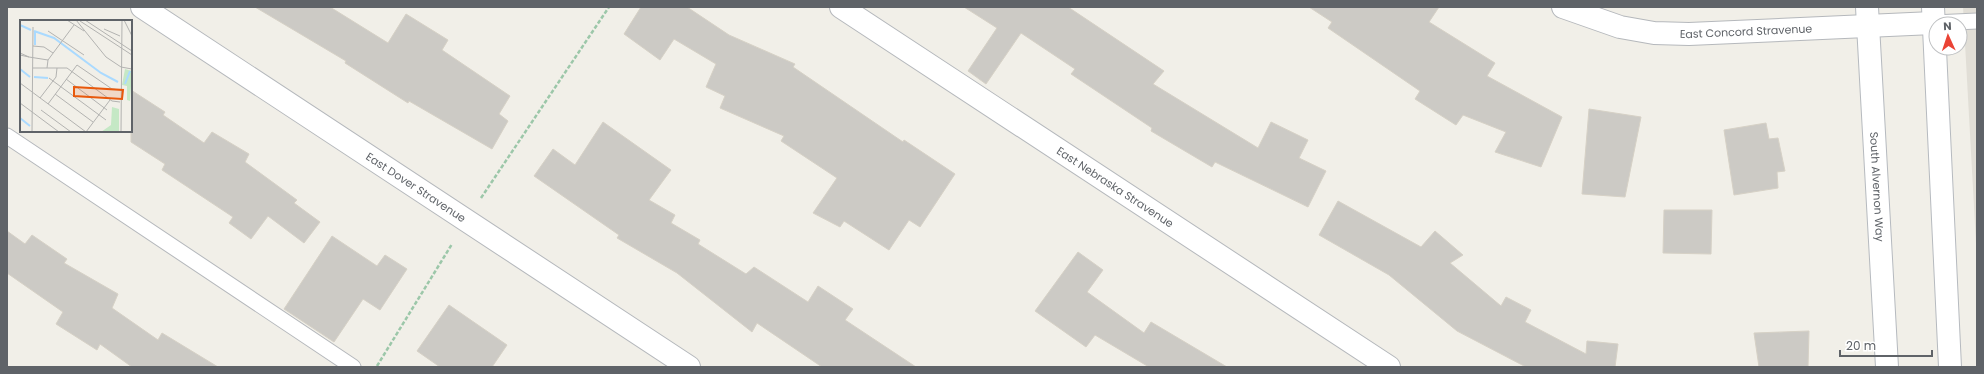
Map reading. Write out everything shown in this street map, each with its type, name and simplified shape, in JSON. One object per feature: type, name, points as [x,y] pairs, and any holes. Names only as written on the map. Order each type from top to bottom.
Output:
[{"type":"street","name":"East Dover Stravenue","points":[[142,7],[689,367]]},
{"type":"street","name":"East Nebraska Stravenue","points":[[841,7],[1389,367]]},
{"type":"street","name":"East Concord Stravenue","points":[[1563,7],[1620,27],[1654,33],[1689,34],[1868,16],[1933,15]]},
{"type":"street","points":[[1933,15],[1950,367]]},
{"type":"street","name":"South Alvernon Way","points":[[1868,16],[1887,367]]},
{"type":"lane","points":[[1933,15],[1977,21]]},
{"type":"lane","points":[[7,136],[353,367]]},
{"type":"path","points":[[377,367],[466,220],[609,7]]},
{"type":"shaded area","points":[[1963,7],[1977,7],[1977,261],[1966,56],[1968,56],[1968,16],[1963,16]]},
{"type":"building","points":[[255,7],[330,7],[388,43],[406,14],[448,40],[442,50],[510,96],[499,114],[508,121],[492,149],[409,101],[408,103],[345,63],[346,61]]},
{"type":"building","points":[[641,7],[687,7],[729,35],[795,64],[793,67],[903,142],[904,140],[955,174],[920,227],[909,220],[889,250],[844,221],[840,227],[813,213],[837,178],[781,141],[784,136],[720,108],[725,96],[706,87],[716,64],[674,39],[660,60],[624,34]]},
{"type":"building","points":[[964,7],[1068,7],[1164,71],[1153,84],[1258,148],[1271,122],[1308,140],[1299,158],[1326,171],[1308,207],[1215,162],[1212,167],[1151,131],[1152,128],[1071,74],[1075,69],[1021,33],[986,84],[968,71],[997,28]]},
{"type":"building","points":[[1309,7],[1439,7],[1429,22],[1495,63],[1487,76],[1562,117],[1541,167],[1495,152],[1506,132],[1463,115],[1456,125],[1415,99],[1420,91],[1328,28],[1332,22]]},
{"type":"building","points":[[132,91],[165,112],[163,115],[204,143],[212,132],[249,154],[245,162],[297,200],[294,203],[320,222],[304,243],[268,216],[251,239],[229,223],[233,217],[162,170],[165,164],[131,142]]},
{"type":"building","points":[[1589,109],[1641,117],[1625,197],[1582,194]]},
{"type":"building","points":[[603,122],[671,170],[649,200],[675,215],[671,223],[700,240],[698,244],[746,274],[754,267],[808,302],[818,286],[853,309],[845,320],[916,367],[822,367],[757,323],[752,332],[677,273],[617,238],[619,235],[534,176],[553,149],[575,165]]},
{"type":"building","points":[[1766,123],[1769,139],[1778,138],[1785,171],[1777,172],[1778,188],[1734,195],[1724,130]]},
{"type":"building","points":[[1338,201],[1421,247],[1435,231],[1463,255],[1450,263],[1501,306],[1506,297],[1531,310],[1525,322],[1586,354],[1587,341],[1618,344],[1615,367],[1526,367],[1457,331],[1389,275],[1319,235]]},
{"type":"building","points":[[1664,210],[1712,210],[1711,254],[1663,253]]},
{"type":"building","points":[[7,231],[25,244],[32,235],[67,259],[64,263],[118,294],[112,308],[158,340],[162,333],[218,367],[132,367],[100,344],[97,350],[56,324],[63,312],[7,273]]},
{"type":"building","points":[[332,236],[377,266],[385,255],[407,269],[380,310],[363,299],[334,342],[284,309]]},
{"type":"building","points":[[1078,252],[1103,270],[1087,292],[1144,333],[1151,322],[1227,367],[1149,367],[1095,335],[1086,347],[1035,311]]},
{"type":"building","points":[[449,305],[507,345],[492,367],[440,367],[417,351]]},
{"type":"building","points":[[1809,331],[1808,367],[1759,367],[1754,333]]}]
